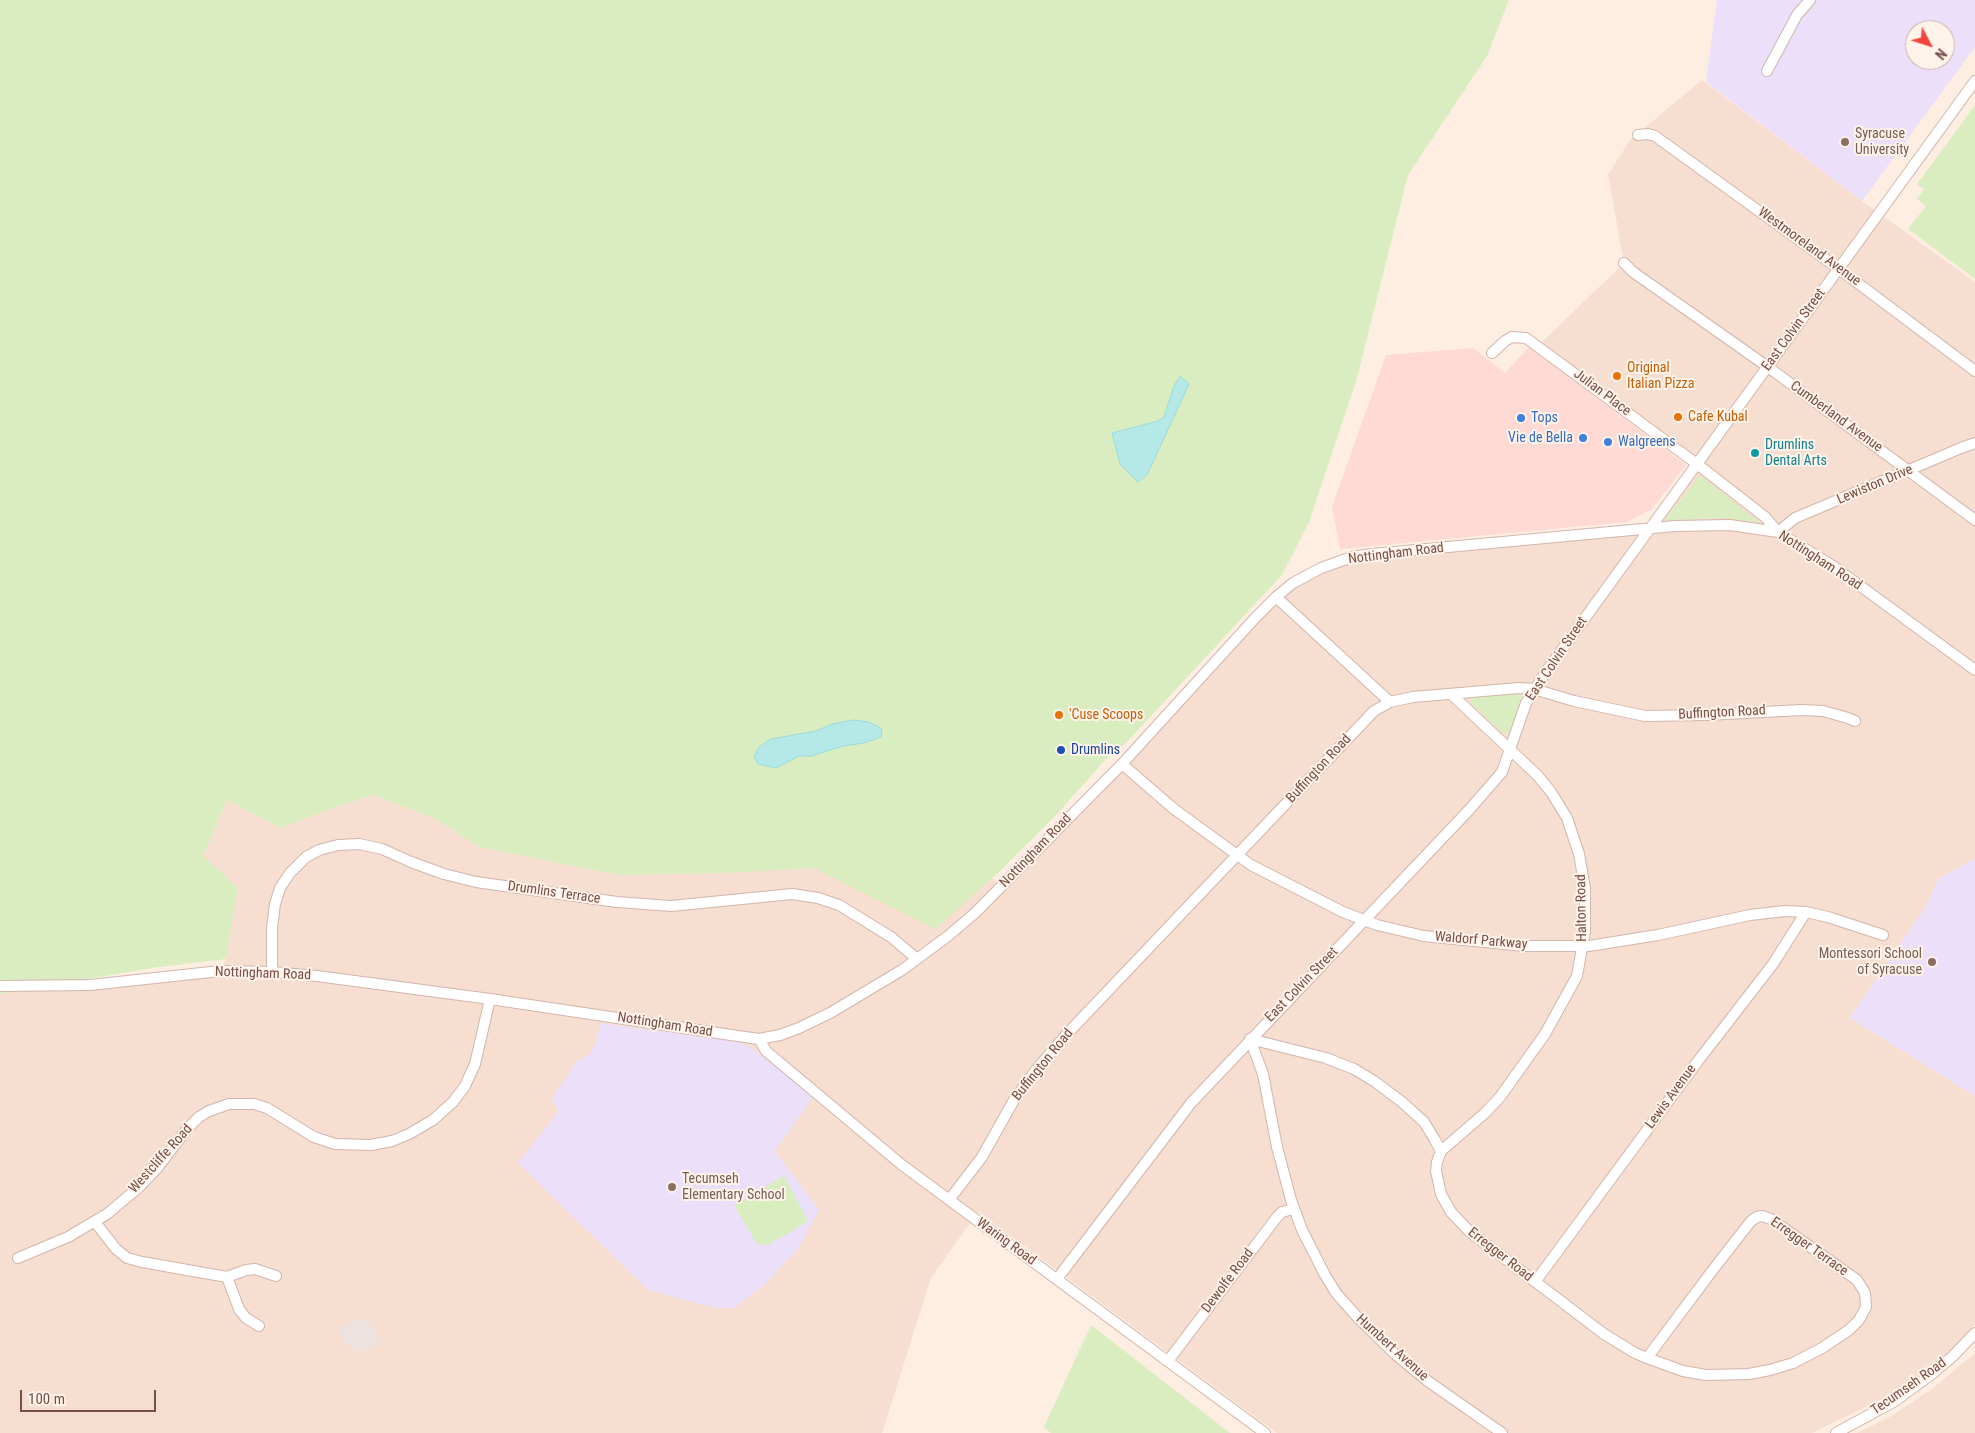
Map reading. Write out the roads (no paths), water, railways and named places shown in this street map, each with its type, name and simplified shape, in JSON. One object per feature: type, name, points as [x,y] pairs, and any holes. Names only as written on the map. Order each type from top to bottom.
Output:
[{"type":"street","points":[[1767,71],[1797,15],[1810,0]]},
{"type":"street","name":"East Colvin Street","points":[[1057,1280],[1178,1118],[1250,1038],[1469,810],[1502,772],[1526,703],[1534,689],[1648,529],[1975,81]]},
{"type":"street","name":"Westmoreland Avenue","points":[[1638,135],[1648,134],[1656,136],[1975,371]]},
{"type":"street","name":"Cumberland Avenue","points":[[1624,263],[1633,272],[1768,367],[1975,520]]},
{"type":"street","name":"Julian Place","points":[[1492,353],[1512,337],[1522,336],[1526,338],[1697,464],[1765,517],[1778,532]]},
{"type":"street","name":"Lewiston Drive","points":[[1778,532],[1795,518],[1975,443]]},
{"type":"street","name":"Nottingham Road","points":[[0,986],[90,985],[220,970],[272,972],[317,976],[490,999],[759,1039],[780,1035],[830,1013],[917,959],[948,936],[975,913],[1122,764],[1276,597],[1293,583],[1321,568],[1352,557],[1675,526],[1730,525],[1778,532],[1833,566],[1975,670]]},
{"type":"street","points":[[1276,597],[1390,702]]},
{"type":"street","name":"Buffington Road","points":[[949,1200],[982,1157],[1014,1100],[1036,1070],[1066,1035],[1374,711],[1390,702],[1413,697],[1519,688],[1534,689],[1574,701],[1645,716],[1801,710],[1823,711],[1848,718],[1855,722]]},
{"type":"street","name":"Halton Road","points":[[1441,1152],[1500,1097],[1545,1034],[1577,976],[1585,931],[1585,888],[1579,854],[1567,818],[1552,792],[1537,775],[1451,694]]},
{"type":"street","name":"Waldorf Parkway","points":[[1122,764],[1174,809],[1236,856],[1342,912],[1424,936],[1524,946],[1583,946],[1658,935],[1750,915],[1785,911],[1806,912],[1828,917],[1883,936]]},
{"type":"street","name":"Drumlins Terrace","points":[[272,972],[272,928],[275,904],[280,888],[290,873],[306,857],[319,850],[338,845],[359,844],[382,849],[444,874],[476,882],[617,902],[671,906],[792,894],[818,898],[839,905],[854,914],[891,937],[917,959]]},
{"type":"street","name":"Lewis Avenue","points":[[1536,1282],[1698,1060],[1773,964],[1806,912]]},
{"type":"street","name":"Westcliffe Road","points":[[18,1258],[49,1246],[95,1222],[138,1188],[199,1117],[229,1104],[254,1104],[266,1108],[314,1137],[335,1144],[371,1145],[392,1141],[409,1134],[433,1120],[453,1102],[465,1086],[475,1064],[490,999]]},
{"type":"street","points":[[1250,1038],[1326,1058],[1354,1069],[1402,1102],[1424,1122],[1441,1152]]},
{"type":"street","name":"Humbert Avenue","points":[[1250,1038],[1263,1074],[1277,1147],[1293,1208],[1325,1275],[1336,1293],[1359,1320],[1395,1354],[1429,1382],[1502,1433]]},
{"type":"street","name":"Waring Road","points":[[759,1039],[766,1052],[902,1166],[1265,1433]]},
{"type":"street","name":"Erregger Road","points":[[1441,1152],[1436,1171],[1441,1194],[1452,1212],[1470,1232],[1604,1334],[1647,1358]]},
{"type":"street","name":"Dewolfe Road","points":[[1168,1361],[1277,1217],[1282,1212],[1293,1208]]},
{"type":"street","name":"Erregger Terrace","points":[[1762,1216],[1772,1219],[1857,1280],[1865,1293],[1866,1307],[1859,1320],[1849,1330],[1822,1348],[1793,1362],[1770,1370],[1749,1374],[1706,1375],[1683,1370],[1647,1358],[1712,1271],[1757,1217],[1762,1216]]},
{"type":"street","points":[[95,1222],[116,1249],[128,1258],[226,1276],[255,1269],[276,1276]]},
{"type":"street","points":[[226,1276],[239,1309],[246,1318],[259,1326]]},
{"type":"street","name":"Tecumseh Road","points":[[1836,1433],[1895,1401],[1932,1374],[1975,1333]]},
{"type":"water","points":[[1180,376],[1189,384],[1147,475],[1138,482],[1120,464],[1112,433],[1158,421],[1164,417],[1174,386]]},
{"type":"water","points":[[853,720],[869,722],[879,727],[882,730],[881,737],[811,756],[799,756],[776,768],[758,764],[754,757],[759,747],[771,739],[816,731],[832,724]]},
{"type":"place","name":"Syracuse University","points":[[1845,142]]},
{"type":"place","name":"Original Italian Pizza","points":[[1617,376]]},
{"type":"place","name":"Cafe Kubal","points":[[1678,417]]},
{"type":"place","name":"Tops","points":[[1521,418]]},
{"type":"place","name":"Vie de Bella","points":[[1583,438]]},
{"type":"place","name":"Walgreens","points":[[1608,442]]},
{"type":"place","name":"Drumlins Dental Arts","points":[[1755,453]]},
{"type":"place","name":"'Cuse Scoops","points":[[1059,715]]},
{"type":"place","name":"Drumlins","points":[[1061,750]]},
{"type":"place","name":"Montessori School of Syracuse","points":[[1932,962]]},
{"type":"place","name":"Tecumseh Elementary School","points":[[672,1187]]}]
